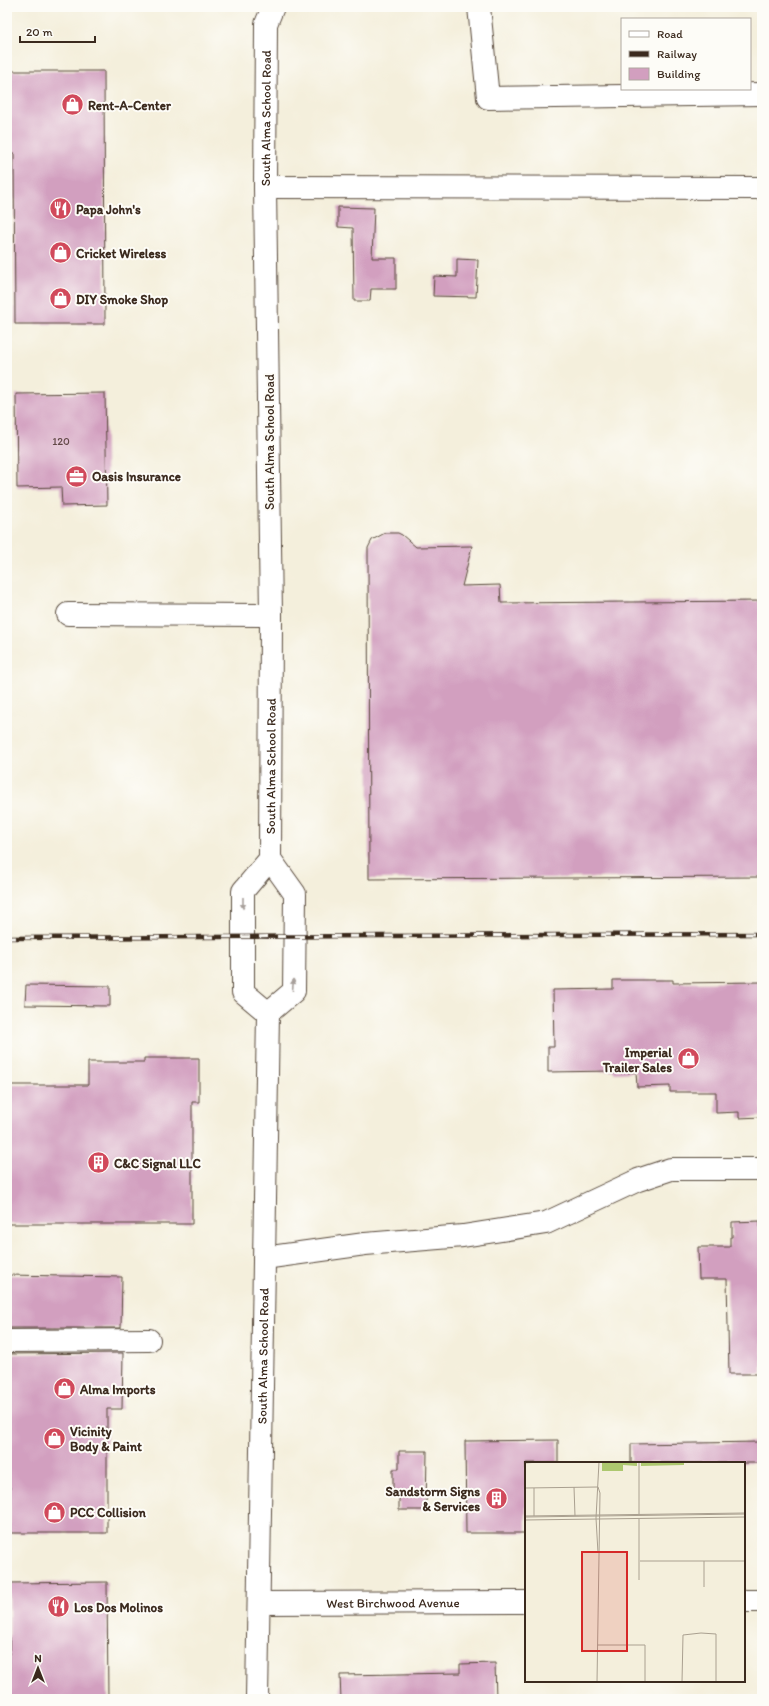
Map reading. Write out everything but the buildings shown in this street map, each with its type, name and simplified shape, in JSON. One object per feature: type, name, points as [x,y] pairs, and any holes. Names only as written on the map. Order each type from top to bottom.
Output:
[{"type":"main road","points":[[479,7],[488,98],[762,94]]},
{"type":"main road","name":"South Alma School Road","points":[[265,13],[265,187],[271,615],[270,859]]},
{"type":"main road","points":[[265,187],[762,188]]},
{"type":"main road","points":[[68,614],[271,615]]},
{"type":"main road","points":[[270,859],[295,894],[295,929],[294,991],[268,1013],[243,992],[243,891],[270,859]]},
{"type":"main road","name":"South Alma School Road","points":[[257,1699],[268,1013]]},
{"type":"main road","points":[[264,1258],[365,1244],[463,1236],[546,1223],[638,1180],[671,1169],[762,1169]]},
{"type":"main road","points":[[7,1341],[149,1340]]},
{"type":"main road","points":[[745,1601],[762,1601]]},
{"type":"main road","name":"West Birchwood Avenue","points":[[259,1603],[525,1602]]},
{"type":"railway","points":[[7,938],[762,934]]},
{"type":"place","name":"Rent-A-Center","points":[[72,105]]},
{"type":"place","name":"Papa John's","points":[[61,209]]},
{"type":"place","name":"Cricket Wireless","points":[[61,253]]},
{"type":"place","name":"DIY Smoke Shop","points":[[61,299]]},
{"type":"place","name":"Oasis Insurance","points":[[77,476]]},
{"type":"place","name":"Imperial Trailer Sales","points":[[688,1059]]},
{"type":"place","name":"C&C Signal LLC","points":[[99,1163]]},
{"type":"place","name":"Alma Imports","points":[[65,1389]]},
{"type":"place","name":"Vicinity Body & Paint","points":[[55,1438]]},
{"type":"place","name":"Sandstorm Signs & Services","points":[[496,1498]]},
{"type":"place","name":"PCC Collision","points":[[55,1512]]},
{"type":"place","name":"Los Dos Molinos","points":[[58,1607]]}]
